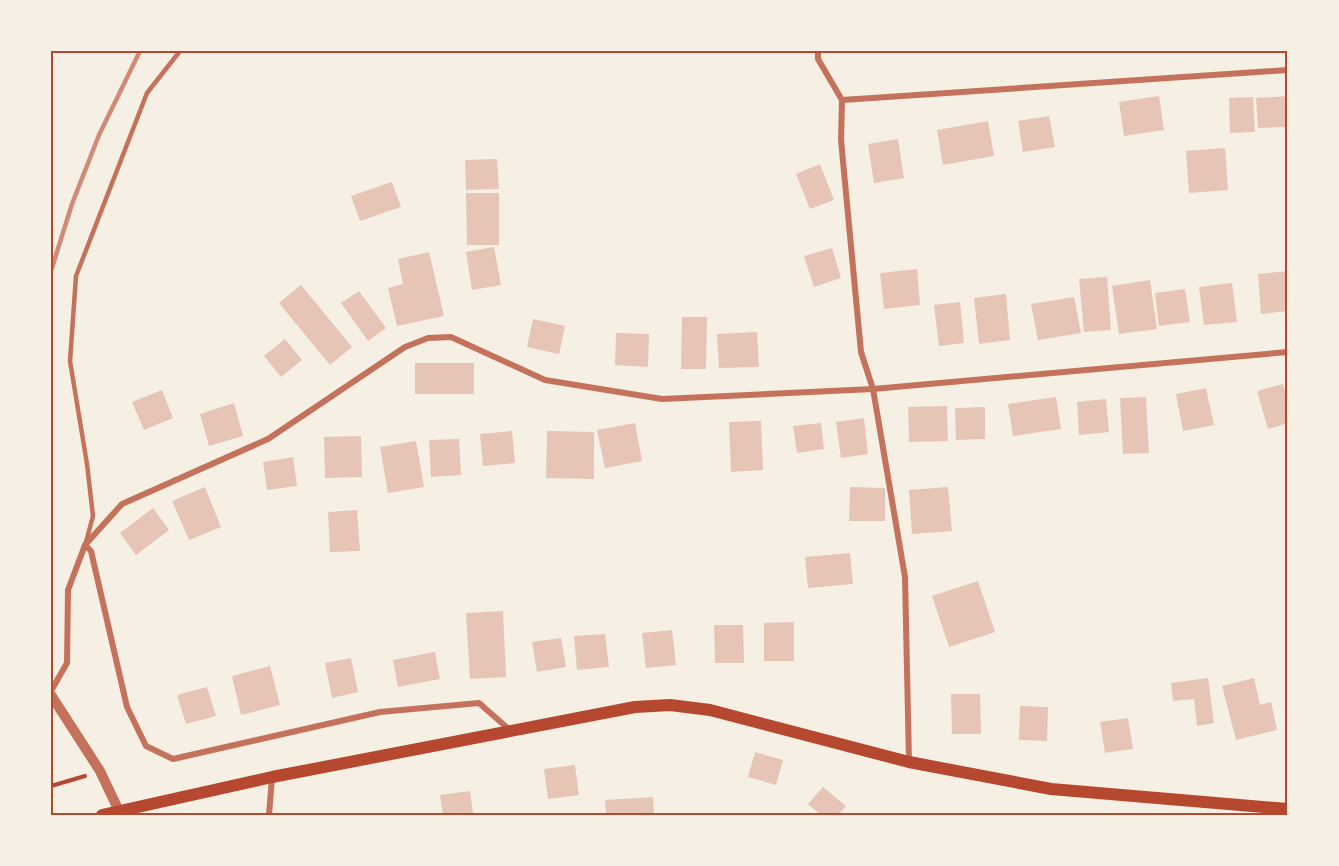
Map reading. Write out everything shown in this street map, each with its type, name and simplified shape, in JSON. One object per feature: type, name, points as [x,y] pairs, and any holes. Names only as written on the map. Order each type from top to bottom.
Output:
[{"type":"main road","points":[[102,815],[272,777],[635,707],[670,705],[710,711],[909,762],[1051,789],[1288,809]]},
{"type":"street","points":[[818,51],[818,59],[842,100],[841,141],[861,352],[873,389],[905,577],[909,762]]},
{"type":"street","points":[[842,100],[1288,70]]},
{"type":"street","points":[[119,811],[100,771],[51,693],[67,663],[68,590],[85,545],[122,504],[268,439],[405,346],[428,338],[452,337],[545,380],[662,399],[873,389],[1288,352]]},
{"type":"street","points":[[85,545],[91,551],[127,707],[146,746],[173,759],[380,712],[478,703],[512,731]]},
{"type":"street","points":[[269,815],[272,777]]},
{"type":"lane","points":[[85,545],[93,516],[70,362],[76,276],[147,93],[180,51]]},
{"type":"path","points":[[51,786],[100,771]]},
{"type":"building","points":[[1159,96],[1164,130],[1124,136],[1119,102]]},
{"type":"building","points":[[1288,96],[1288,127],[1258,128],[1256,98]]},
{"type":"building","points":[[1253,97],[1255,132],[1230,133],[1229,98]]},
{"type":"building","points":[[1049,116],[1055,147],[1023,152],[1018,121]]},
{"type":"building","points":[[988,121],[994,156],[943,165],[937,130]]},
{"type":"building","points":[[898,139],[904,178],[874,183],[868,144]]},
{"type":"building","points":[[1225,148],[1228,190],[1189,193],[1186,151]]},
{"type":"building","points":[[497,159],[499,189],[466,190],[465,160]]},
{"type":"building","points":[[820,164],[834,200],[810,209],[796,174]]},
{"type":"building","points":[[392,182],[401,207],[360,221],[351,196]]},
{"type":"building","points":[[466,193],[499,193],[499,245],[467,245]]},
{"type":"building","points":[[494,247],[501,285],[472,290],[466,252]]},
{"type":"building","points":[[832,248],[841,278],[814,287],[804,256]]},
{"type":"building","points":[[429,252],[444,316],[397,326],[388,288],[403,284],[398,259]]},
{"type":"building","points":[[917,269],[920,305],[884,309],[880,273]]},
{"type":"building","points":[[1288,271],[1288,311],[1261,314],[1258,274]]},
{"type":"building","points":[[1107,277],[1111,330],[1084,332],[1079,279]]},
{"type":"building","points":[[1150,280],[1157,329],[1119,334],[1112,286]]},
{"type":"building","points":[[1232,283],[1237,322],[1204,325],[1199,287]]},
{"type":"building","points":[[301,285],[352,347],[330,365],[279,303]]},
{"type":"building","points":[[1185,289],[1190,322],[1159,326],[1155,293]]},
{"type":"building","points":[[359,291],[386,328],[368,341],[341,303]]},
{"type":"building","points":[[1006,294],[1010,340],[979,344],[974,298]]},
{"type":"building","points":[[1074,297],[1081,333],[1038,340],[1031,304]]},
{"type":"building","points":[[960,302],[964,343],[939,346],[934,305]]},
{"type":"building","points":[[682,317],[707,317],[706,369],[681,369]]},
{"type":"building","points":[[533,319],[565,326],[559,354],[527,347]]},
{"type":"building","points":[[757,332],[759,367],[719,368],[717,334]]},
{"type":"building","points":[[616,333],[649,334],[648,367],[615,365]]},
{"type":"building","points":[[285,339],[302,360],[281,377],[264,356]]},
{"type":"building","points":[[415,363],[474,363],[474,394],[415,394]]},
{"type":"building","points":[[1283,384],[1288,401],[1288,423],[1268,429],[1257,391]]},
{"type":"building","points":[[1206,388],[1214,425],[1183,431],[1176,394]]},
{"type":"building","points":[[162,390],[173,418],[144,430],[132,402]]},
{"type":"building","points":[[1056,397],[1061,429],[1013,436],[1008,404]]},
{"type":"building","points":[[1146,397],[1149,453],[1123,454],[1120,398]]},
{"type":"building","points":[[1106,399],[1109,432],[1079,435],[1077,402]]},
{"type":"building","points":[[234,403],[243,436],[209,446],[200,414]]},
{"type":"building","points":[[947,406],[948,441],[909,442],[908,407]]},
{"type":"building","points":[[985,407],[985,439],[956,440],[955,408]]},
{"type":"building","points":[[864,418],[868,454],[841,458],[836,422]]},
{"type":"building","points":[[761,421],[763,470],[731,472],[729,422]]},
{"type":"building","points":[[635,423],[642,461],[605,468],[597,430]]},
{"type":"building","points":[[821,423],[824,449],[797,453],[793,426]]},
{"type":"building","points":[[512,431],[515,463],[483,466],[480,434]]},
{"type":"building","points":[[547,431],[594,432],[594,479],[546,478]]},
{"type":"building","points":[[361,436],[362,477],[325,478],[324,437]]},
{"type":"building","points":[[459,439],[461,475],[431,477],[429,440]]},
{"type":"building","points":[[416,441],[424,487],[388,493],[380,447]]},
{"type":"building","points":[[293,457],[297,486],[267,490],[263,462]]},
{"type":"building","points":[[205,487],[221,527],[189,540],[172,501]]},
{"type":"building","points":[[850,487],[885,488],[885,521],[849,521]]},
{"type":"building","points":[[948,487],[952,531],[912,534],[909,490]]},
{"type":"building","points":[[153,508],[169,530],[136,555],[120,533]]},
{"type":"building","points":[[357,510],[360,551],[330,552],[328,512]]},
{"type":"building","points":[[850,553],[853,584],[808,588],[805,557]]},
{"type":"building","points":[[978,581],[995,632],[949,647],[932,596]]},
{"type":"building","points":[[503,611],[506,677],[470,679],[466,613]]},
{"type":"building","points":[[794,622],[794,661],[764,661],[764,623]]},
{"type":"building","points":[[714,625],[743,625],[744,663],[715,663]]},
{"type":"building","points":[[672,630],[676,665],[646,668],[642,633]]},
{"type":"building","points":[[605,634],[609,667],[577,670],[574,636]]},
{"type":"building","points":[[561,638],[566,667],[537,672],[532,642]]},
{"type":"building","points":[[435,652],[440,679],[398,687],[393,660]]},
{"type":"building","points":[[351,658],[358,692],[332,698],[325,663]]},
{"type":"building","points":[[270,666],[280,705],[241,715],[232,676]]},
{"type":"building","points":[[1208,678],[1214,723],[1197,726],[1194,699],[1173,701],[1171,683]]},
{"type":"building","points":[[1254,678],[1260,705],[1271,702],[1277,730],[1236,740],[1222,686]]},
{"type":"building","points":[[207,687],[216,716],[186,724],[177,695]]},
{"type":"building","points":[[951,694],[980,694],[981,734],[952,734]]},
{"type":"building","points":[[1020,706],[1048,707],[1047,741],[1019,740]]},
{"type":"building","points":[[1128,718],[1133,749],[1105,753],[1100,722]]},
{"type":"building","points":[[755,752],[783,760],[776,785],[748,777]]},
{"type":"building","points":[[575,765],[579,795],[548,799],[544,769]]},
{"type":"building","points":[[823,787],[846,806],[838,815],[821,815],[808,804]]},
{"type":"building","points":[[470,791],[473,813],[443,815],[440,795]]},
{"type":"building","points":[[653,797],[654,815],[606,815],[605,800]]},
{"type":"railway","points":[[51,271],[72,204],[99,135],[140,51]]}]
